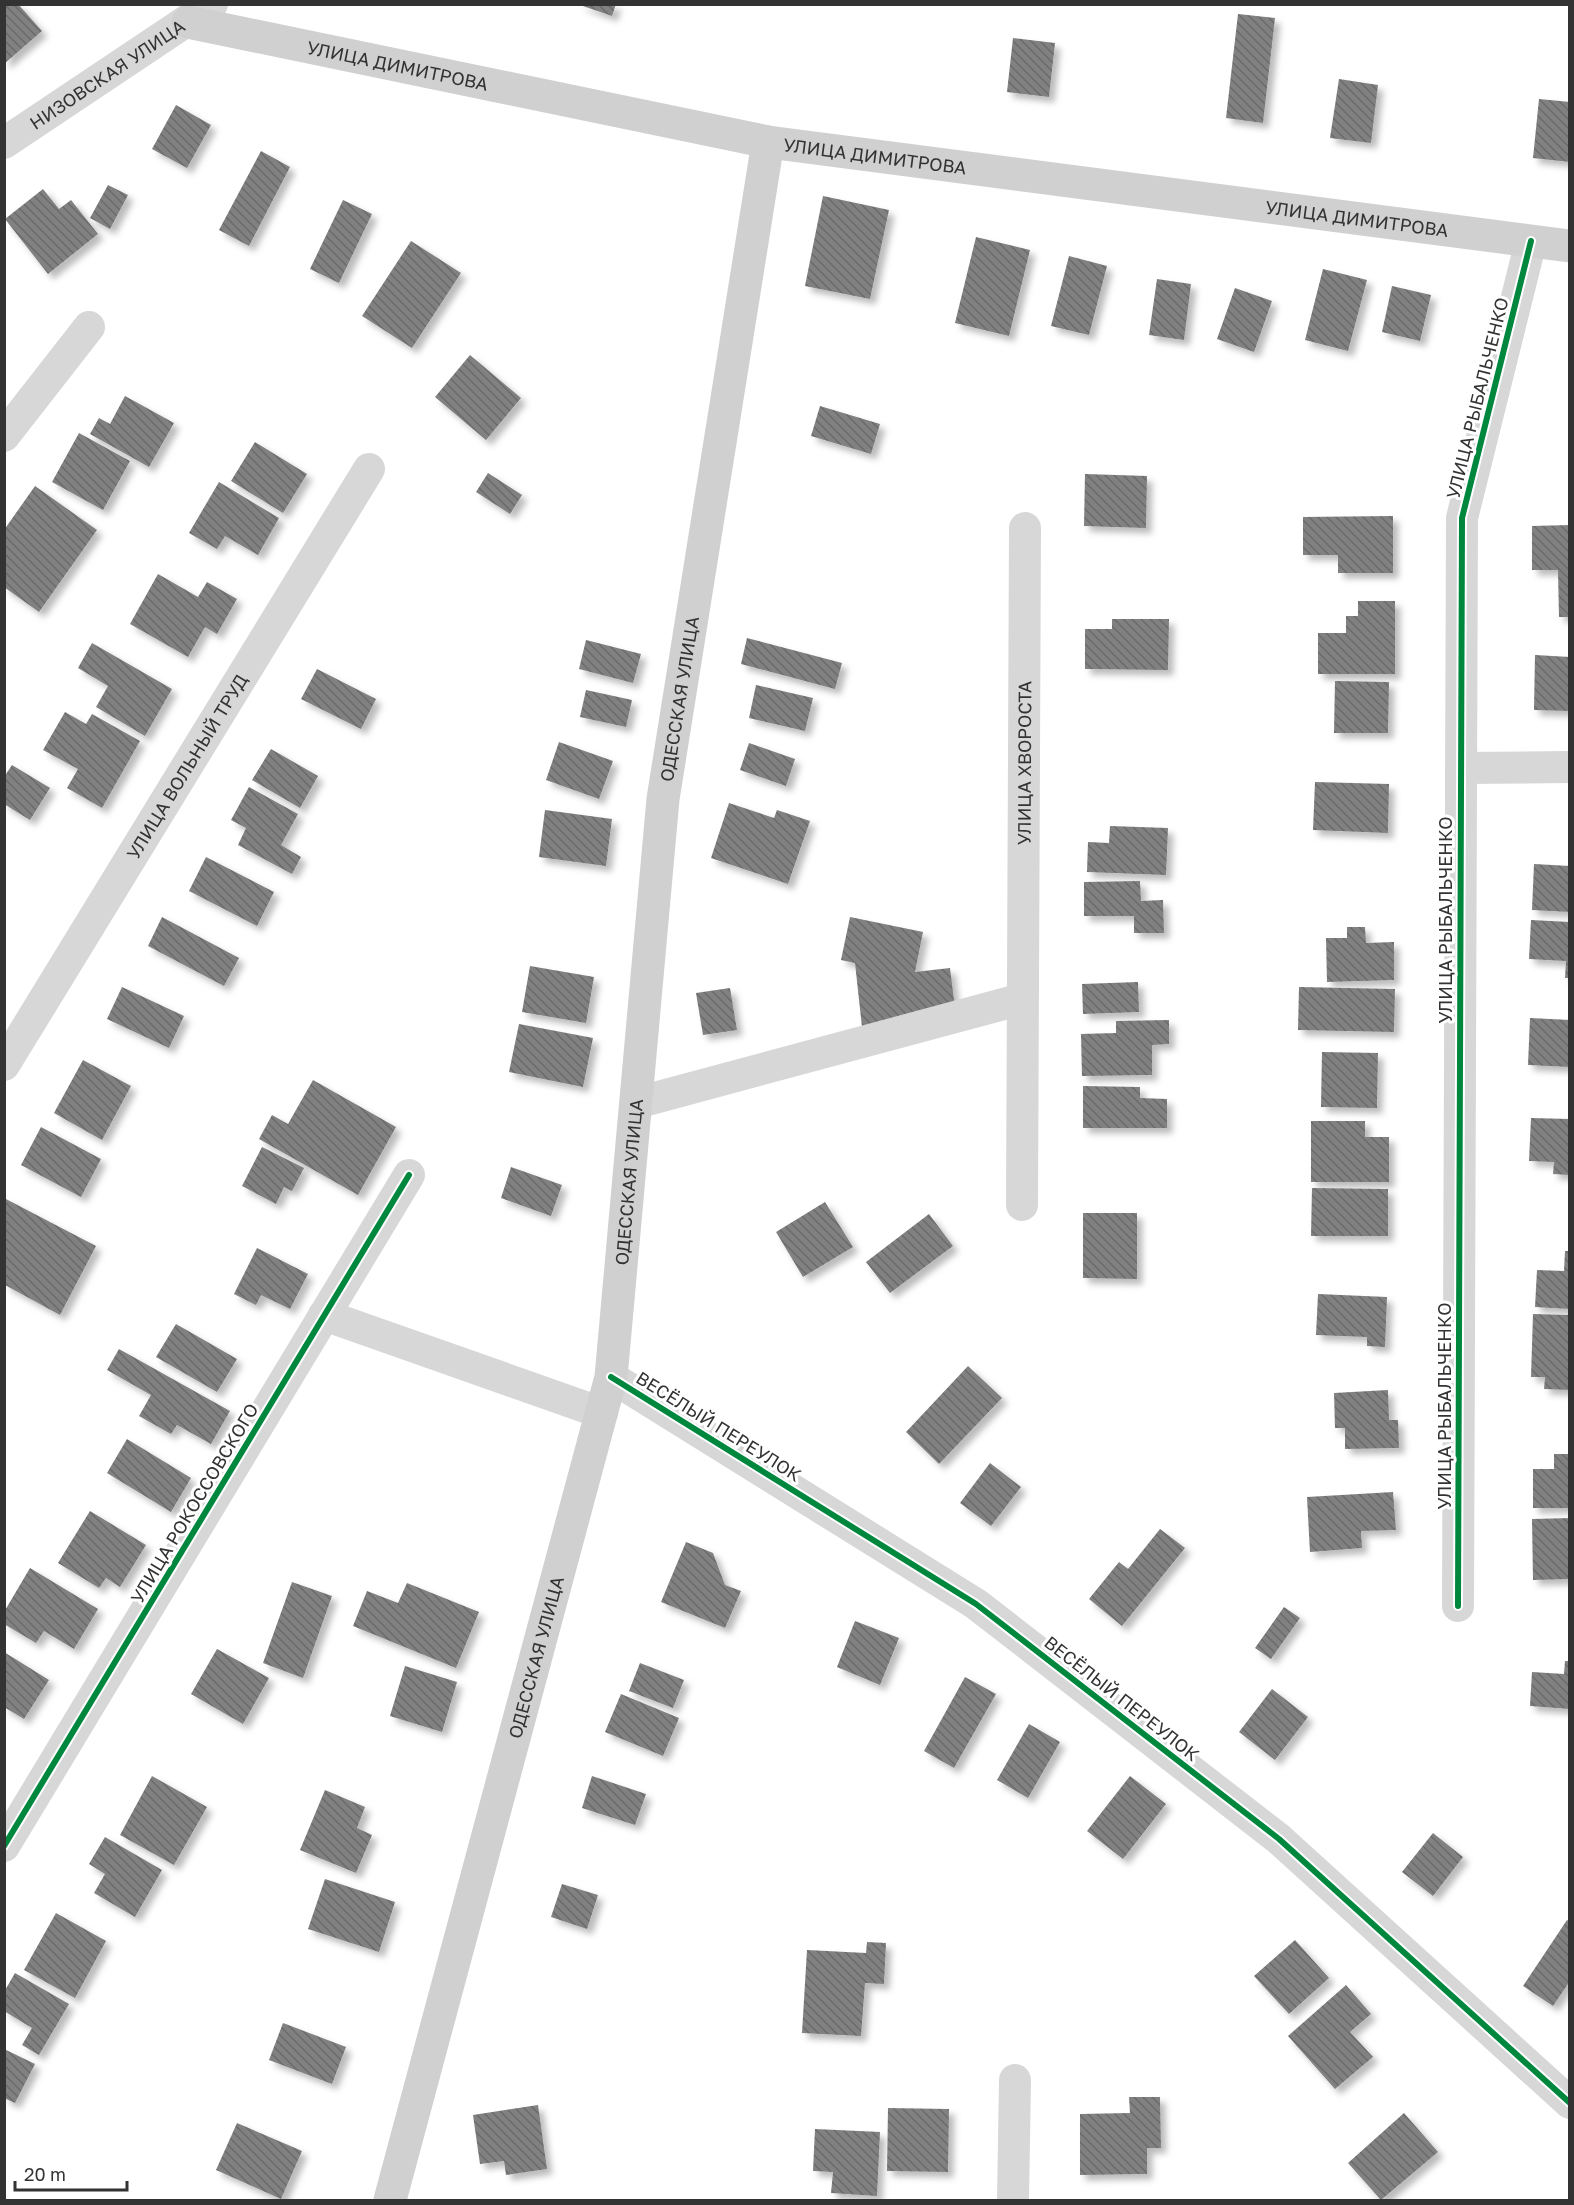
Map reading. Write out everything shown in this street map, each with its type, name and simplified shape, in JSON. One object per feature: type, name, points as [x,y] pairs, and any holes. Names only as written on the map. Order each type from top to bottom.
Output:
[{"type":"main road","name":"УЛИЦА ДИМИТРОВА","points":[[189,10],[768,142],[1569,246]]},
{"type":"main road","name":"ОДЕССКАЯ УЛИЦА","points":[[390,2200],[612,1377],[663,799],[768,142]]},
{"type":"street","name":"НИЗОВСКАЯ УЛИЦА","points":[[4,143],[189,10]]},
{"type":"street","name":"УЛИЦА РЫБАЛЬЧЕНКО","points":[[1458,1606],[1462,518],[1531,241]]},
{"type":"street","points":[[4,436],[89,327]]},
{"type":"street","name":"УЛИЦА ВОЛЬНЫЙ ТРУД","points":[[4,1065],[369,469]]},
{"type":"street","name":"УЛИЦА ХВОРОСТА","points":[[1022,1205],[1025,528]]},
{"type":"street","points":[[1461,768],[1569,767]]},
{"type":"street","points":[[636,1103],[1023,999]]},
{"type":"street","name":"УЛИЦА РОКОССОВСКОГО","points":[[4,1846],[409,1175]]},
{"type":"street","points":[[324,1315],[602,1413]]},
{"type":"street","name":"ВЕСЁЛЫЙ ПЕРЕУЛОК","points":[[612,1377],[976,1604],[1279,1839],[1569,2103]]},
{"type":"street","points":[[1013,2200],[1015,2080]]},
{"type":"building","points":[[4,4],[18,4],[42,31],[4,64]]},
{"type":"building","points":[[577,4],[616,4],[612,16]]},
{"type":"building","points":[[1238,14],[1275,18],[1263,123],[1226,118]]},
{"type":"building","points":[[1013,38],[1055,43],[1049,97],[1007,92]]},
{"type":"building","points":[[1339,79],[1378,85],[1371,143],[1330,138]]},
{"type":"building","points":[[1539,99],[1570,102],[1570,162],[1533,158]]},
{"type":"building","points":[[176,105],[211,125],[187,168],[152,149]]},
{"type":"building","points":[[261,151],[290,167],[249,246],[219,230]]},
{"type":"building","points":[[108,185],[128,195],[110,229],[90,218]]},
{"type":"building","points":[[43,189],[59,209],[71,200],[98,234],[48,274],[5,219]]},
{"type":"building","points":[[823,196],[889,210],[870,299],[805,286]]},
{"type":"building","points":[[343,200],[372,214],[339,283],[310,269]]},
{"type":"building","points":[[976,237],[1030,250],[1009,336],[955,323]]},
{"type":"building","points":[[411,241],[461,273],[412,348],[362,316]]},
{"type":"building","points":[[1069,256],[1107,266],[1089,335],[1051,326]]},
{"type":"building","points":[[1323,269],[1367,280],[1348,351],[1305,340]]},
{"type":"building","points":[[1157,279],[1191,284],[1184,340],[1149,335]]},
{"type":"building","points":[[1392,286],[1431,295],[1420,341],[1382,332]]},
{"type":"building","points":[[1235,288],[1272,301],[1254,352],[1217,339]]},
{"type":"building","points":[[470,355],[521,398],[486,440],[435,397]]},
{"type":"building","points":[[125,396],[174,423],[149,467],[90,434],[99,418],[110,424]]},
{"type":"building","points":[[820,406],[880,424],[871,454],[811,436]]},
{"type":"building","points":[[79,433],[130,461],[103,510],[52,482]]},
{"type":"building","points":[[255,442],[307,474],[283,513],[231,481]]},
{"type":"building","points":[[488,473],[522,495],[510,514],[476,492]]},
{"type":"building","points":[[1085,474],[1147,476],[1146,528],[1084,526]]},
{"type":"building","points":[[219,482],[279,518],[258,555],[225,536],[217,549],[189,533]]},
{"type":"building","points":[[35,486],[97,530],[39,612],[4,587],[4,530]]},
{"type":"building","points":[[1393,516],[1393,573],[1338,573],[1338,555],[1303,555],[1303,517]]},
{"type":"building","points":[[1570,525],[1570,617],[1559,617],[1558,570],[1532,570],[1532,526]]},
{"type":"building","points":[[158,574],[198,597],[207,582],[237,599],[217,634],[205,627],[188,657],[130,624]]},
{"type":"building","points":[[1358,601],[1395,601],[1395,674],[1318,674],[1318,633],[1346,633],[1346,616],[1358,616]]},
{"type":"building","points":[[1112,619],[1169,619],[1168,670],[1085,669],[1085,629],[1112,629]]},
{"type":"building","points":[[747,638],[842,663],[835,689],[741,664]]},
{"type":"building","points":[[586,640],[641,654],[633,683],[579,669]]},
{"type":"building","points":[[92,643],[172,689],[145,736],[96,707],[108,686],[78,668]]},
{"type":"building","points":[[1535,655],[1570,657],[1570,711],[1534,710]]},
{"type":"building","points":[[317,669],[376,699],[361,729],[301,699]]},
{"type":"building","points":[[1335,681],[1389,682],[1388,733],[1334,733]]},
{"type":"building","points":[[756,685],[813,698],[805,731],[749,718]]},
{"type":"building","points":[[586,690],[632,700],[626,727],[580,717]]},
{"type":"building","points":[[65,712],[86,724],[92,714],[140,741],[102,808],[67,788],[78,769],[43,750]]},
{"type":"building","points":[[559,742],[613,761],[599,799],[546,780]]},
{"type":"building","points":[[749,743],[795,759],[786,786],[740,770]]},
{"type":"building","points":[[271,749],[318,776],[300,808],[252,780]]},
{"type":"building","points":[[12,765],[50,788],[30,820],[4,804],[4,777]]},
{"type":"building","points":[[1315,782],[1389,784],[1388,833],[1313,830]]},
{"type":"building","points":[[249,787],[298,814],[281,845],[301,857],[292,874],[238,845],[246,828],[231,820]]},
{"type":"building","points":[[729,803],[774,818],[777,810],[810,821],[788,884],[711,858]]},
{"type":"building","points":[[545,810],[612,819],[606,866],[539,857]]},
{"type":"building","points":[[1110,826],[1168,828],[1166,875],[1087,872],[1088,842],[1109,843]]},
{"type":"building","points":[[206,857],[274,892],[257,926],[189,891]]},
{"type":"building","points":[[1534,864],[1570,866],[1570,912],[1532,910]]},
{"type":"building","points":[[1140,881],[1141,901],[1163,900],[1164,933],[1134,933],[1134,916],[1084,916],[1084,882]]},
{"type":"building","points":[[162,917],[239,958],[224,986],[148,946]]},
{"type":"building","points":[[850,917],[923,932],[915,972],[950,968],[955,1008],[862,1027],[855,963],[841,960]]},
{"type":"building","points":[[1531,920],[1570,922],[1570,978],[1565,978],[1566,961],[1529,959]]},
{"type":"building","points":[[1347,927],[1365,927],[1366,943],[1394,942],[1394,980],[1327,982],[1326,938],[1347,938]]},
{"type":"building","points":[[530,966],[594,977],[586,1023],[522,1012]]},
{"type":"building","points":[[1138,982],[1139,1012],[1083,1014],[1082,984]]},
{"type":"building","points":[[122,987],[184,1016],[169,1048],[107,1019]]},
{"type":"building","points":[[1299,987],[1395,989],[1394,1032],[1298,1030]]},
{"type":"building","points":[[730,988],[737,1030],[703,1035],[696,993]]},
{"type":"building","points":[[1530,1018],[1570,1020],[1570,1067],[1528,1065]]},
{"type":"building","points":[[1169,1020],[1169,1044],[1152,1045],[1152,1075],[1082,1076],[1081,1034],[1116,1033],[1116,1021]]},
{"type":"building","points":[[519,1024],[593,1038],[583,1087],[509,1072]]},
{"type":"building","points":[[1322,1052],[1378,1053],[1377,1108],[1321,1107]]},
{"type":"building","points":[[83,1060],[131,1086],[102,1140],[54,1113]]},
{"type":"building","points":[[313,1080],[396,1127],[358,1195],[259,1139],[272,1115],[288,1124]]},
{"type":"building","points":[[1083,1086],[1140,1087],[1140,1098],[1167,1099],[1167,1128],[1083,1128]]},
{"type":"building","points":[[1531,1118],[1570,1119],[1570,1175],[1553,1174],[1554,1162],[1529,1161]]},
{"type":"building","points":[[1311,1121],[1365,1121],[1365,1137],[1389,1137],[1389,1182],[1311,1182]]},
{"type":"building","points":[[41,1127],[101,1159],[81,1197],[21,1165]]},
{"type":"building","points":[[262,1147],[304,1168],[292,1191],[284,1187],[276,1204],[242,1186]]},
{"type":"building","points":[[511,1167],[562,1185],[551,1216],[501,1198]]},
{"type":"building","points":[[1312,1188],[1388,1189],[1388,1236],[1311,1236]]},
{"type":"building","points":[[4,1198],[96,1246],[60,1315],[5,1285]]},
{"type":"building","points":[[825,1202],[853,1247],[803,1277],[776,1232]]},
{"type":"building","points":[[1083,1213],[1137,1213],[1137,1279],[1083,1278]]},
{"type":"building","points":[[929,1214],[953,1246],[890,1293],[866,1262]]},
{"type":"building","points":[[257,1248],[308,1274],[290,1309],[261,1295],[256,1305],[234,1294]]},
{"type":"building","points":[[1565,1251],[1570,1251],[1570,1309],[1535,1307],[1537,1270],[1564,1271]]},
{"type":"building","points":[[1318,1294],[1387,1297],[1385,1347],[1367,1346],[1367,1337],[1316,1335]]},
{"type":"building","points":[[1533,1314],[1570,1315],[1570,1390],[1544,1389],[1545,1377],[1531,1377]]},
{"type":"building","points":[[176,1324],[237,1359],[217,1392],[156,1357]]},
{"type":"building","points":[[119,1349],[230,1411],[211,1444],[177,1425],[171,1434],[139,1416],[151,1395],[107,1370]]},
{"type":"building","points":[[968,1366],[1002,1398],[939,1464],[906,1432]]},
{"type":"building","points":[[1388,1390],[1389,1420],[1398,1420],[1399,1448],[1345,1449],[1345,1428],[1335,1428],[1334,1393]]},
{"type":"building","points":[[127,1439],[191,1478],[171,1512],[107,1473]]},
{"type":"building","points":[[1554,1454],[1570,1454],[1570,1508],[1533,1508],[1533,1469],[1554,1469]]},
{"type":"building","points":[[990,1463],[1021,1487],[991,1526],[960,1503]]},
{"type":"building","points":[[1393,1492],[1396,1530],[1361,1531],[1362,1548],[1310,1552],[1307,1497]]},
{"type":"building","points":[[90,1511],[146,1545],[120,1587],[106,1578],[99,1588],[58,1563]]},
{"type":"building","points":[[1570,1518],[1570,1579],[1533,1580],[1532,1519]]},
{"type":"building","points":[[1160,1529],[1185,1548],[1122,1626],[1089,1599],[1119,1562],[1128,1569]]},
{"type":"building","points":[[686,1542],[713,1553],[725,1585],[741,1591],[725,1628],[661,1602]]},
{"type":"building","points":[[30,1568],[98,1609],[74,1649],[44,1631],[36,1643],[4,1624],[4,1612]]},
{"type":"building","points":[[292,1582],[332,1596],[303,1678],[263,1663]]},
{"type":"building","points":[[407,1583],[479,1612],[456,1668],[353,1626],[367,1591],[398,1603]]},
{"type":"building","points":[[1284,1607],[1300,1618],[1271,1659],[1255,1648]]},
{"type":"building","points":[[855,1621],[899,1638],[880,1685],[837,1667]]},
{"type":"building","points":[[217,1649],[269,1678],[243,1724],[191,1694]]},
{"type":"building","points":[[4,1652],[49,1680],[24,1719],[4,1707]]},
{"type":"building","points":[[1565,1661],[1570,1661],[1570,1709],[1530,1706],[1532,1672],[1564,1674]]},
{"type":"building","points":[[640,1663],[684,1680],[673,1708],[629,1691]]},
{"type":"building","points":[[405,1666],[457,1682],[442,1732],[390,1716]]},
{"type":"building","points":[[965,1677],[996,1694],[954,1768],[924,1751]]},
{"type":"building","points":[[1272,1689],[1308,1717],[1275,1760],[1239,1732]]},
{"type":"building","points":[[621,1694],[679,1718],[663,1756],[605,1732]]},
{"type":"building","points":[[1029,1724],[1060,1742],[1028,1798],[997,1780]]},
{"type":"building","points":[[152,1776],[207,1807],[174,1865],[120,1835]]},
{"type":"building","points":[[592,1776],[646,1794],[635,1825],[582,1808]]},
{"type":"building","points":[[1130,1776],[1166,1804],[1123,1859],[1087,1831]]},
{"type":"building","points":[[325,1790],[365,1807],[357,1828],[372,1835],[356,1873],[300,1850]]},
{"type":"building","points":[[1433,1833],[1463,1857],[1433,1896],[1402,1872]]},
{"type":"building","points":[[105,1837],[162,1870],[135,1917],[94,1893],[105,1874],[89,1864]]},
{"type":"building","points":[[325,1879],[395,1902],[379,1952],[308,1929]]},
{"type":"building","points":[[562,1884],[598,1895],[587,1929],[551,1917]]},
{"type":"building","points":[[56,1913],[106,1941],[75,1998],[24,1970]]},
{"type":"building","points":[[1567,1920],[1570,1922],[1570,1981],[1553,2006],[1523,1986]]},
{"type":"building","points":[[1295,1940],[1329,1978],[1289,2014],[1254,1976]]},
{"type":"building","points":[[867,1942],[886,1943],[884,1984],[865,1983],[861,2036],[802,2033],[807,1950],[866,1953]]},
{"type":"building","points":[[15,1973],[69,2004],[39,2055],[22,2045],[32,2028],[4,2011],[4,1992]]},
{"type":"building","points":[[1346,1985],[1371,2014],[1350,2032],[1373,2057],[1335,2089],[1288,2036]]},
{"type":"building","points":[[283,2023],[346,2047],[332,2084],[269,2060]]},
{"type":"building","points":[[4,2049],[35,2064],[15,2103],[4,2098]]},
{"type":"building","points":[[1129,2097],[1160,2097],[1161,2148],[1147,2148],[1147,2174],[1080,2175],[1080,2114],[1130,2113]]},
{"type":"building","points":[[538,2105],[547,2169],[506,2175],[504,2161],[480,2164],[473,2115]]},
{"type":"building","points":[[888,2108],[949,2109],[948,2172],[887,2171]]},
{"type":"building","points":[[1404,2113],[1438,2152],[1381,2200],[1348,2163]]},
{"type":"building","points":[[237,2123],[302,2151],[281,2199],[216,2170]]},
{"type":"building","points":[[815,2129],[880,2132],[877,2196],[831,2193],[833,2172],[813,2171]]},
{"type":"cycle path","points":[[1458,1606],[1462,518],[1531,241]]},
{"type":"cycle path","points":[[4,1846],[409,1175]]},
{"type":"cycle path","points":[[611,1377],[976,1604],[1279,1839],[1570,2103]]}]
